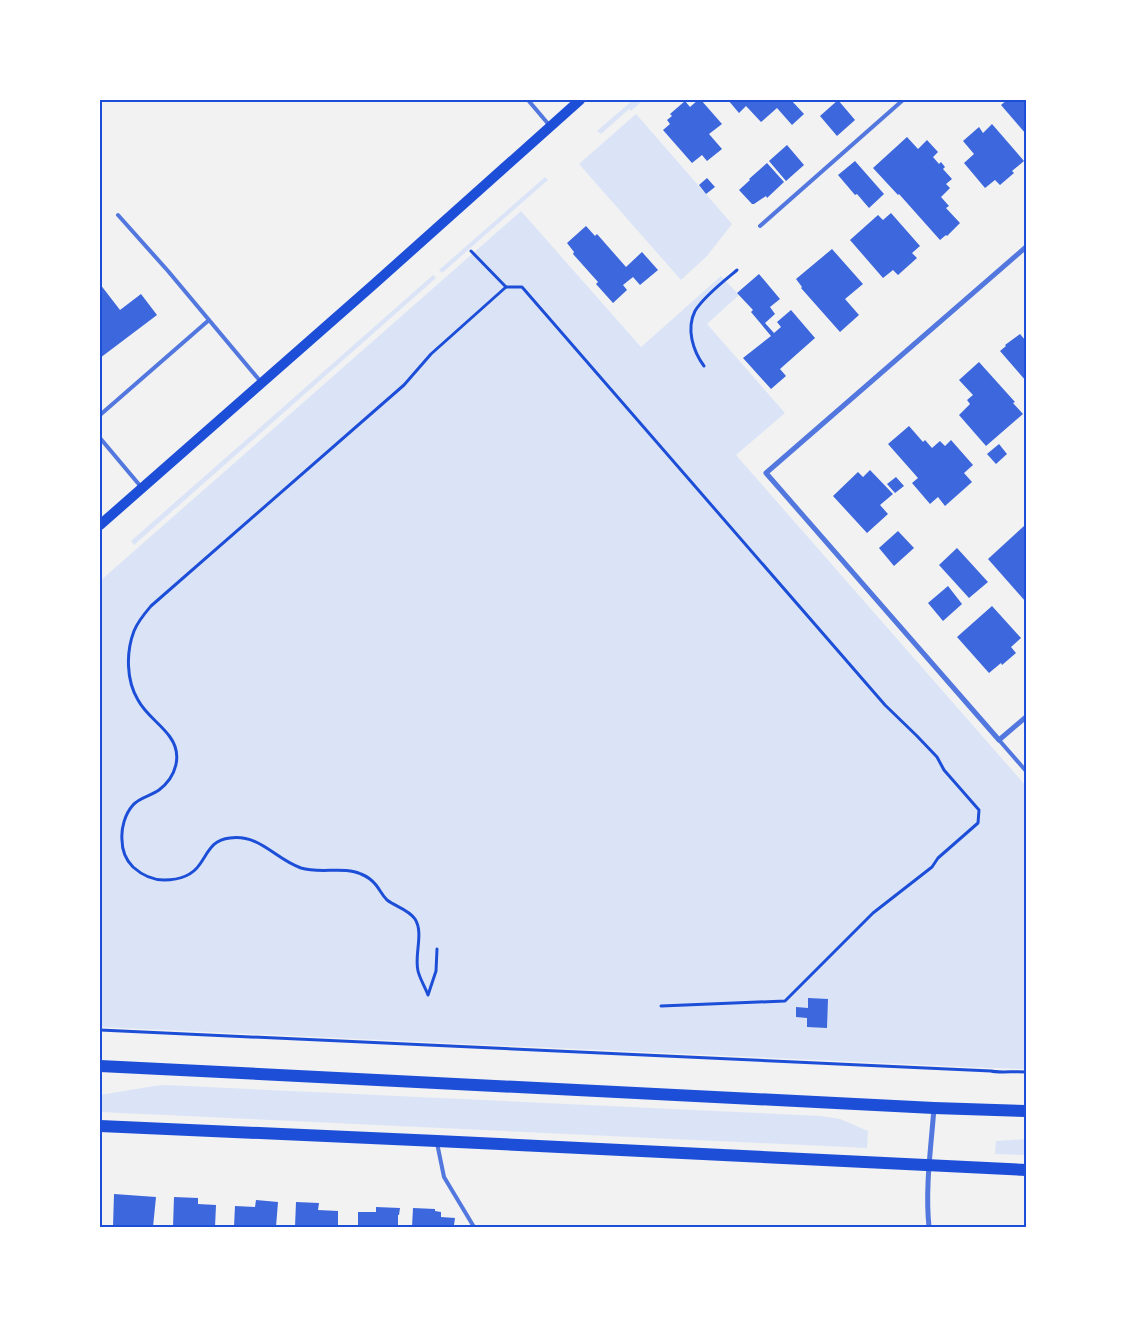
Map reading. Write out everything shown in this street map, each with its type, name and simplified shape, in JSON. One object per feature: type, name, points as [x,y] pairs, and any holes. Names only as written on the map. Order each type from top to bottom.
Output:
[{"type":"main road","points":[[100,525],[580,100]]},
{"type":"main road","points":[[100,1066],[1026,1111]]},
{"type":"main road","points":[[100,1126],[1026,1170]]},
{"type":"street","points":[[1026,247],[766,472],[998,740],[1026,717]]},
{"type":"street","points":[[929,1227],[929,1166],[934,1108]]},
{"type":"lane","points":[[528,100],[550,126]]},
{"type":"lane","points":[[760,226],[903,100]]},
{"type":"lane","points":[[118,215],[261,383]]},
{"type":"lane","points":[[100,415],[209,320]]},
{"type":"lane","points":[[100,438],[142,488]]},
{"type":"lane","points":[[998,740],[1026,771]]},
{"type":"lane","points":[[437,1141],[444,1177],[474,1227]]},
{"type":"path","points":[[471,251],[506,287]]},
{"type":"path","points":[[704,366],[694,348],[691,333],[693,317],[701,303],[737,270]]},
{"type":"path","points":[[437,949],[436,971],[428,995],[417,970],[419,932],[416,920],[411,914],[389,902],[382,896],[376,884],[360,873],[301,868],[247,838],[227,838],[219,841],[208,851],[194,871],[178,879],[159,880],[148,877],[132,866],[125,856],[122,844],[123,824],[134,805],[140,799],[158,791],[172,777],[178,760],[171,738],[137,700],[129,674],[129,650],[135,630],[141,618],[151,606],[404,385],[431,354],[506,287],[522,287],[885,705],[937,757],[944,770],[979,810],[978,823],[938,858],[932,867],[873,913],[785,1000],[662,1006]]},
{"type":"path","points":[[100,1030],[991,1071],[996,1073],[1003,1071],[1026,1072]]},
{"type":"shaded area","points":[[633,100],[643,100],[631,111],[629,109],[601,134],[597,131]]},
{"type":"shaded area","points":[[636,114],[732,224],[707,256],[681,280],[579,164]]},
{"type":"shaded area","points":[[545,177],[548,180],[442,273],[439,270]]},
{"type":"shaded area","points":[[521,211],[641,347],[721,276],[739,295],[707,324],[785,413],[736,455],[1026,786],[1026,1069],[100,1027],[100,581]]},
{"type":"shaded area","points":[[433,275],[436,278],[134,545],[131,541]]},
{"type":"shaded area","points":[[165,1085],[821,1116],[840,1119],[868,1131],[867,1148],[100,1112],[100,1095]]},
{"type":"shaded area","points":[[1026,1139],[1026,1155],[995,1154],[996,1141]]},
{"type":"building","points":[[698,100],[701,100],[722,124],[709,134],[722,149],[707,161],[702,155],[692,163],[663,130],[670,124],[667,120],[672,116],[670,114],[685,101],[690,107]]},
{"type":"building","points":[[728,100],[791,100],[804,114],[792,125],[777,108],[761,122],[746,106],[739,113]]},
{"type":"building","points":[[838,100],[855,120],[837,136],[820,116]]},
{"type":"building","points":[[1007,100],[1026,100],[1026,134],[1001,105]]},
{"type":"building","points":[[992,124],[1024,161],[1000,185],[995,180],[985,188],[964,163],[974,154],[963,141],[979,127],[983,133]]},
{"type":"building","points":[[907,137],[918,149],[927,140],[938,152],[933,157],[939,164],[941,162],[945,167],[943,169],[952,179],[946,184],[950,188],[941,197],[949,206],[946,208],[960,223],[940,240],[873,168]]},
{"type":"building","points":[[787,145],[804,165],[786,181],[769,161]]},
{"type":"building","points":[[855,161],[884,194],[869,208],[838,175]]},
{"type":"building","points":[[767,163],[784,182],[767,198],[766,196],[752,204],[739,190]]},
{"type":"building","points":[[707,178],[715,187],[706,194],[699,185]]},
{"type":"building","points":[[891,213],[920,246],[912,253],[917,258],[898,275],[893,270],[883,278],[850,240],[878,215],[883,220]]},
{"type":"building","points":[[586,226],[595,236],[597,234],[626,267],[642,252],[658,270],[640,285],[633,277],[623,285],[627,290],[613,303],[596,284],[598,282],[573,254],[574,252],[567,243]]},
{"type":"building","points":[[832,249],[863,284],[845,299],[859,315],[840,332],[801,288],[796,279]]},
{"type":"building","points":[[759,274],[780,299],[770,307],[775,314],[765,323],[774,333],[781,327],[777,322],[791,310],[815,338],[780,369],[786,376],[771,389],[743,358],[771,336],[751,312],[753,310],[737,293]]},
{"type":"building","points":[[100,284],[120,310],[141,294],[157,315],[100,358]]},
{"type":"building","points":[[1020,334],[1026,341],[1026,381],[1000,351]]},
{"type":"building","points":[[979,362],[1015,402],[1013,403],[1023,414],[986,446],[959,415],[970,404],[967,400],[973,395],[959,380]]},
{"type":"building","points":[[909,426],[923,442],[925,440],[932,448],[940,441],[945,446],[951,440],[973,465],[964,473],[972,482],[945,506],[938,497],[930,504],[912,483],[918,478],[888,444]]},
{"type":"building","points":[[999,444],[1007,454],[996,464],[987,454]]},
{"type":"building","points":[[870,470],[893,494],[880,505],[888,514],[867,533],[833,496],[858,472],[863,477]]},
{"type":"building","points":[[896,477],[904,486],[895,493],[887,484]]},
{"type":"building","points":[[1024,526],[1026,528],[1026,602],[988,559]]},
{"type":"building","points":[[898,531],[914,548],[894,566],[879,548]]},
{"type":"building","points":[[957,548],[988,582],[969,598],[939,565]]},
{"type":"building","points":[[948,586],[962,604],[943,621],[928,603]]},
{"type":"building","points":[[992,606],[1021,638],[1011,647],[1016,653],[989,673],[957,637]]},
{"type":"building","points":[[808,998],[828,999],[827,1028],[807,1027],[807,1018],[796,1017],[796,1007],[808,1008]]},
{"type":"building","points":[[114,1194],[156,1197],[153,1227],[113,1227]]},
{"type":"building","points":[[174,1197],[198,1198],[198,1204],[216,1205],[215,1227],[173,1227]]},
{"type":"building","points":[[256,1200],[278,1202],[276,1227],[234,1227],[235,1206],[255,1207]]},
{"type":"building","points":[[296,1202],[319,1203],[318,1210],[338,1211],[338,1227],[295,1227]]},
{"type":"building","points":[[376,1207],[400,1208],[398,1227],[358,1227],[358,1212],[376,1212]]},
{"type":"building","points":[[413,1208],[435,1209],[435,1211],[441,1212],[441,1217],[455,1218],[454,1225],[460,1227],[412,1227]]}]
